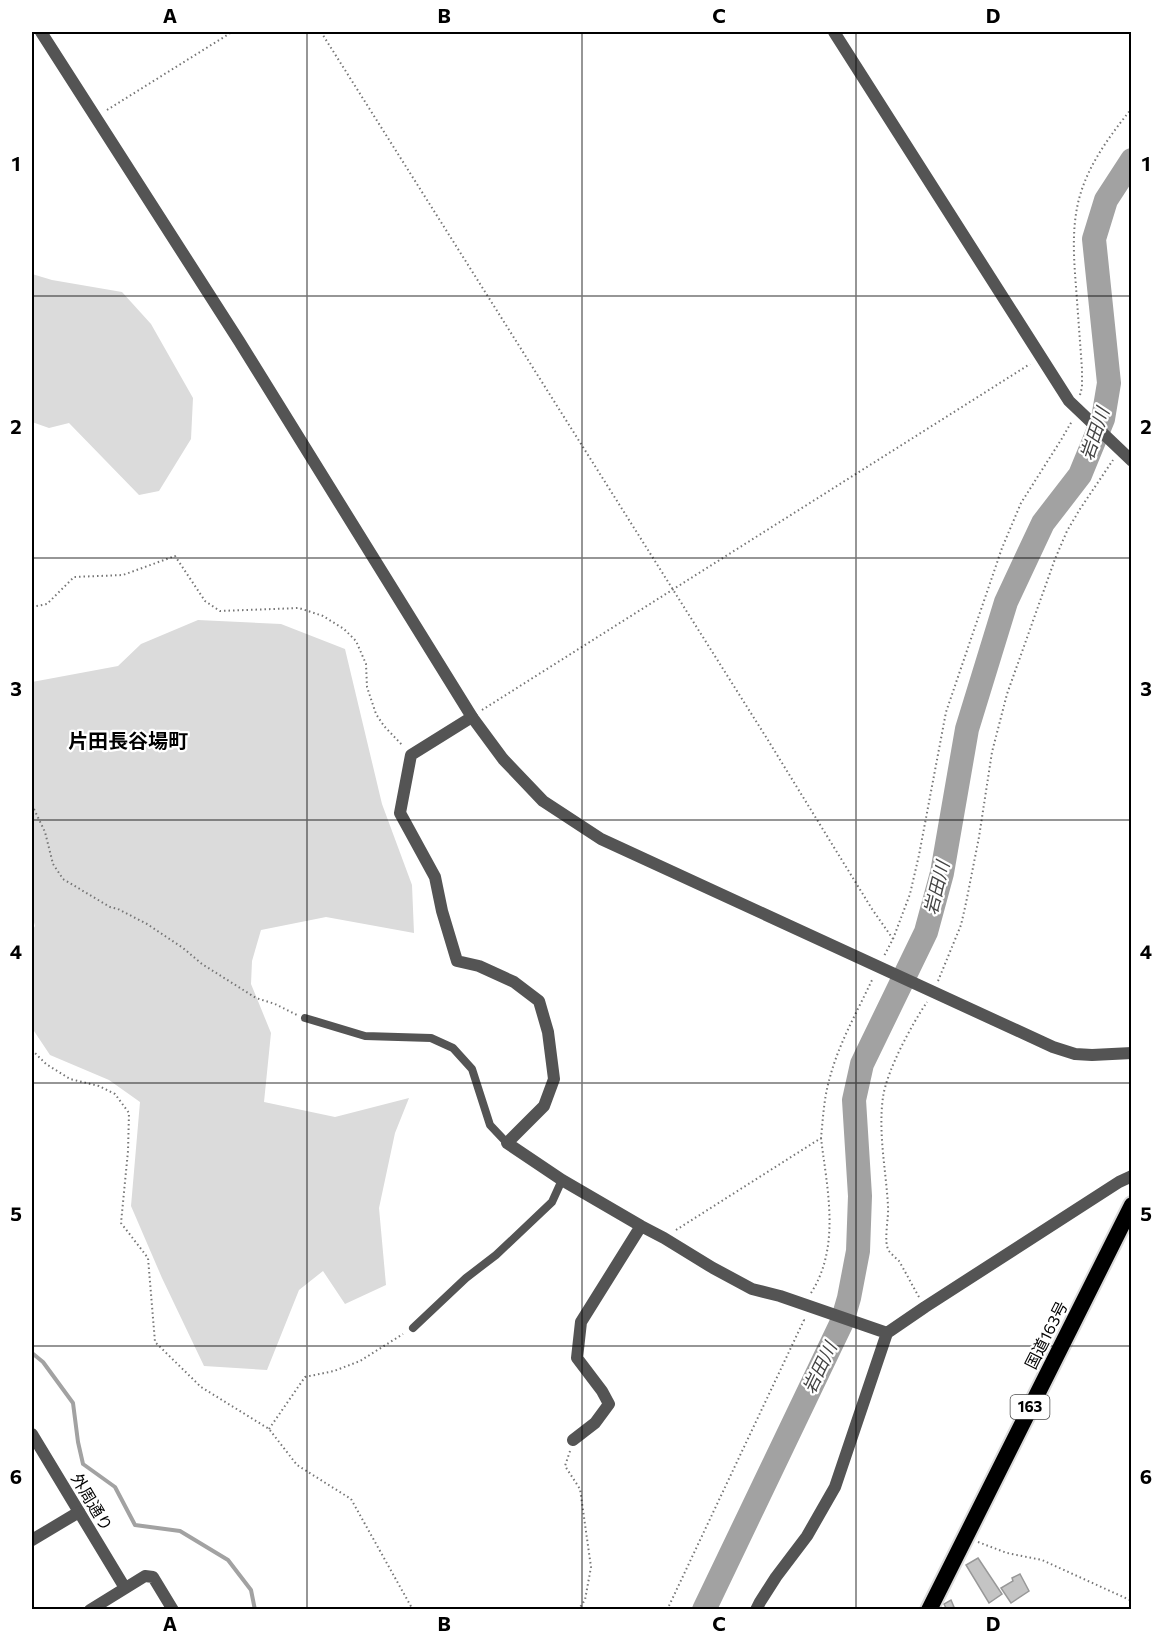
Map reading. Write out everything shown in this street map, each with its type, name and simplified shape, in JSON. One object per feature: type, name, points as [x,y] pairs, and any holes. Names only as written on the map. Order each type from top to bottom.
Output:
[{"type":"highway","name":"国道163号","points":[[928,1610],[1131,1205]]},
{"type":"street","points":[[41,32],[239,341],[472,717],[503,759],[543,801],[601,839],[1053,1047],[1075,1054],[1131,1053]]},
{"type":"street","points":[[834,32],[1069,401],[1131,461]]},
{"type":"street","points":[[472,717],[411,755],[400,813],[435,877],[442,911],[457,961],[479,966],[514,982],[539,1001],[548,1032],[554,1078],[544,1106],[507,1143],[562,1180],[752,1289],[780,1296],[805,1309],[887,1333]]},
{"type":"street","points":[[756,1610],[770,1586],[807,1536],[835,1487],[887,1333],[1131,1176]]},
{"type":"street","points":[[573,1440],[595,1423],[609,1404],[577,1358],[581,1322],[641,1226]]},
{"type":"street","name":"外周通り","points":[[32,1434],[125,1588]]},
{"type":"street","points":[[32,1540],[79,1512]]},
{"type":"street","points":[[90,1610],[146,1576],[153,1577],[173,1610]]},
{"type":"lane","points":[[305,1018],[366,1036],[431,1038],[453,1048],[472,1069],[490,1125],[507,1143]]},
{"type":"lane","points":[[414,1328],[466,1278],[496,1255],[552,1202],[562,1180]]},
{"type":"path","points":[[97,117],[232,32]]},
{"type":"path","points":[[321,32],[893,939]]},
{"type":"path","points":[[667,1610],[804,1320],[805,1309],[816,1286],[829,1247],[829,1202],[821,1138],[829,1078],[893,939],[910,894],[946,712],[1002,548],[1021,503],[1079,412],[1082,387],[1074,252],[1077,208],[1092,166],[1106,141],[1131,108]]},
{"type":"path","points":[[472,717],[1041,357]]},
{"type":"path","points":[[925,1307],[887,1245],[889,1209],[882,1123],[883,1096],[894,1063],[919,1013],[934,992],[961,925],[979,837],[992,752],[1007,694],[1055,559],[1067,531],[1117,448]]},
{"type":"path","points":[[32,607],[47,604],[74,577],[123,575],[175,556],[205,601],[220,611],[299,608],[323,616],[344,629],[356,641],[366,664],[367,687],[376,714],[411,755]]},
{"type":"path","points":[[32,805],[45,832],[52,864],[63,879],[110,907],[147,924],[183,948],[201,964],[256,998],[305,1018]]},
{"type":"path","points":[[32,1050],[46,1064],[70,1079],[99,1086],[115,1094],[129,1113],[121,1223],[147,1258],[155,1342],[201,1387],[269,1429],[297,1465],[351,1499],[413,1610]]},
{"type":"path","points":[[664,1238],[821,1138]]},
{"type":"path","points":[[269,1429],[305,1377],[334,1371],[360,1360],[414,1328]]},
{"type":"path","points":[[573,1440],[565,1466],[580,1489],[591,1567],[585,1600],[578,1610]]},
{"type":"path","points":[[965,1537],[1006,1553],[1042,1560],[1131,1601]]},
{"type":"shaded area","points":[[32,274],[52,280],[122,292],[151,324],[193,398],[191,439],[159,491],[139,495],[69,423],[49,428],[32,422]]},
{"type":"shaded area","points":[[198,620],[281,624],[345,649],[382,804],[412,885],[414,933],[326,917],[261,930],[252,961],[251,984],[271,1033],[264,1102],[335,1117],[409,1098],[395,1133],[379,1208],[386,1285],[345,1304],[323,1271],[299,1290],[267,1370],[204,1366],[131,1206],[140,1102],[109,1080],[50,1055],[32,1028],[32,931],[35,926],[32,915],[32,682],[118,666],[141,644]]},
{"type":"building","points":[[978,1558],[1002,1594],[989,1603],[966,1565]]},
{"type":"building","points":[[1020,1574],[1029,1591],[1011,1603],[1001,1588]]},
{"type":"building","points":[[951,1600],[954,1607],[947,1610],[944,1604]]},
{"type":"waterway","name":"岩田川","points":[[704,1610],[842,1322],[858,1251],[860,1196],[854,1100],[862,1064],[926,932],[942,873],[967,729],[1006,602],[1043,523],[1080,475],[1103,419],[1109,383],[1094,239],[1106,200],[1132,160]]},
{"type":"waterway","points":[[32,1353],[43,1362],[73,1403],[83,1464],[115,1487],[135,1525],[180,1531],[228,1560],[251,1590],[255,1610]]},
{"type":"district","name":"片田長谷場町","points":[[128,741]]}]
